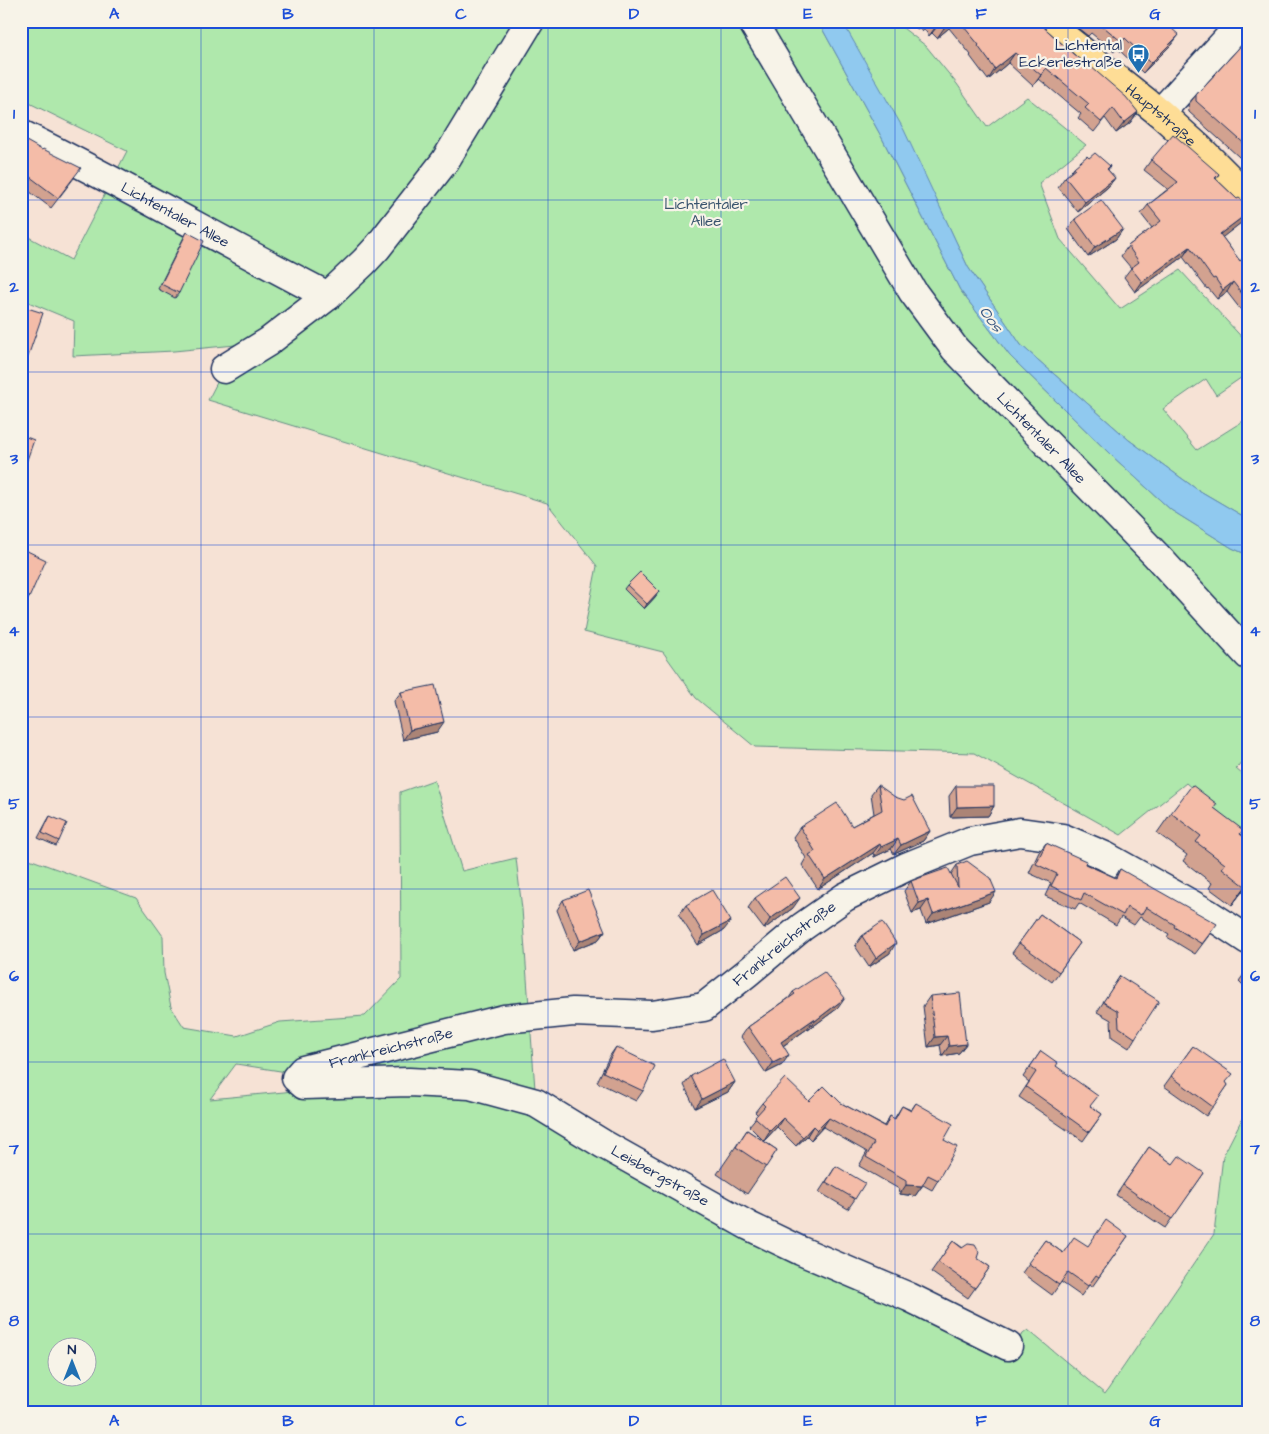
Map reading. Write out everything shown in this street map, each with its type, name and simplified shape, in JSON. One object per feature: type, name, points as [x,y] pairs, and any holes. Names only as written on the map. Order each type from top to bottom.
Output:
[{"type":"main road","name":"Hauptstraße","points":[[1044,21],[1160,113],[1198,147],[1248,197]]},
{"type":"street","points":[[224,369],[268,342],[328,296],[377,248],[445,161],[530,21]]},
{"type":"street","name":"Lichtentaler Allee","points":[[752,21],[913,292],[955,350],[1156,555],[1248,655]]},
{"type":"street","points":[[1160,113],[1244,21]]},
{"type":"street","name":"Lichtentaler Allee","points":[[21,134],[96,171],[328,296]]},
{"type":"street","name":"Frankreichstraße","points":[[296,1078],[303,1070],[504,1019],[573,1012],[652,1015],[704,1007],[747,974],[802,927],[845,897],[906,867],[970,841],[1020,832],[1064,838],[1105,856],[1207,913],[1248,940]]},
{"type":"street","name":"Leisbergstraße","points":[[296,1078],[304,1085],[409,1082],[470,1085],[536,1102],[603,1144],[749,1226],[801,1251],[909,1297],[1008,1346]]},
{"type":"green space","name":"Lichtentaler Allee","points":[[21,21],[818,21],[882,138],[960,290],[1010,356],[1111,455],[1171,510],[1232,548],[1248,555],[1248,752],[1236,769],[1248,779],[1248,838],[1186,783],[1121,835],[974,753],[755,747],[696,698],[663,652],[584,632],[597,566],[547,503],[208,400],[224,369],[266,342],[174,351],[73,356],[74,321],[21,299],[21,233],[71,260],[127,151],[21,99]]},
{"type":"green space","points":[[842,21],[894,21],[926,46],[957,84],[987,127],[1027,97],[1086,145],[1039,183],[1060,239],[1120,309],[1180,270],[1248,344],[1248,373],[1216,395],[1206,379],[1163,409],[1197,450],[1248,418],[1248,519],[1195,488],[1129,440],[1021,345],[968,267],[941,210]]},
{"type":"green space","points":[[434,780],[462,871],[516,858],[522,909],[536,1103],[1008,1346],[1028,1330],[1105,1394],[1214,1234],[1223,1156],[1248,1107],[1248,1413],[21,1413],[21,856],[136,898],[163,936],[164,973],[171,1007],[184,1027],[237,1036],[280,1022],[365,1016],[401,979],[400,792]],"holes":[[[236,1064],[293,1073],[342,1084],[210,1099]]]},
{"type":"water","name":"Oos","points":[[818,21],[842,21],[904,130],[968,267],[1021,345],[1129,440],[1195,488],[1248,519],[1248,555],[1232,548],[1171,510],[1111,455],[1010,356],[960,290],[882,138]]},
{"type":"building","points":[[933,21],[952,21],[944,28],[940,23],[937,25]]},
{"type":"building","points":[[959,21],[1037,21],[1072,53],[1126,97],[1138,112],[1124,123],[1113,108],[1101,122],[1085,108],[1089,104],[1046,68],[1041,75],[1015,53],[995,69],[979,45]]},
{"type":"building","points":[[1090,21],[1163,21],[1179,35],[1151,63],[1125,38],[1122,42],[1098,22],[1096,26]]},
{"type":"building","points":[[1248,38],[1248,147],[1196,101],[1196,95]]},
{"type":"building","points":[[1173,134],[1219,174],[1215,178],[1237,199],[1239,198],[1248,205],[1248,213],[1220,234],[1240,261],[1248,255],[1247,300],[1233,282],[1223,290],[1190,247],[1142,282],[1131,268],[1139,262],[1128,246],[1161,221],[1148,205],[1178,182],[1151,160]]},
{"type":"building","points":[[21,138],[81,168],[58,198],[21,170]]},
{"type":"building","points":[[1095,153],[1110,166],[1107,169],[1115,178],[1085,202],[1065,177],[1087,156],[1089,158]]},
{"type":"building","points":[[1101,200],[1123,229],[1095,247],[1075,219]]},
{"type":"building","points":[[187,232],[204,241],[179,293],[161,284]]},
{"type":"building","points":[[21,306],[43,313],[24,368],[21,367]]},
{"type":"building","points":[[21,435],[34,440],[21,477]]},
{"type":"building","points":[[21,548],[46,560],[29,598],[21,594]]},
{"type":"building","points":[[640,572],[659,591],[647,604],[627,585]]},
{"type":"building","points":[[435,685],[444,722],[410,730],[401,692]]},
{"type":"building","points":[[878,785],[895,797],[904,800],[912,796],[930,831],[901,845],[898,839],[881,847],[880,844],[825,879],[809,855],[815,851],[800,827],[837,803],[852,826],[882,810]]},
{"type":"building","points":[[1192,785],[1217,804],[1214,808],[1243,830],[1240,834],[1248,840],[1248,883],[1245,886],[1222,868],[1225,864],[1196,842],[1201,836],[1171,813]]},
{"type":"building","points":[[956,786],[994,786],[994,806],[957,807]]},
{"type":"building","points":[[50,816],[67,823],[59,841],[42,833]]},
{"type":"building","points":[[1046,843],[1086,861],[1085,864],[1116,878],[1120,869],[1217,924],[1202,944],[1146,907],[1141,915],[1127,907],[1123,915],[1084,893],[1081,900],[1051,886],[1057,874],[1036,864]]},
{"type":"building","points":[[967,861],[990,878],[996,892],[933,914],[928,900],[919,903],[911,881],[948,868],[958,887],[957,865]]},
{"type":"building","points":[[785,877],[800,898],[770,919],[755,898]]},
{"type":"building","points":[[588,890],[605,931],[580,941],[563,900]]},
{"type":"building","points":[[712,890],[731,921],[704,935],[686,905]]},
{"type":"building","points":[[1040,914],[1080,943],[1059,972],[1019,943]]},
{"type":"building","points":[[882,922],[896,943],[876,958],[862,936]]},
{"type":"building","points":[[824,972],[845,998],[815,1021],[814,1019],[781,1042],[789,1055],[773,1063],[748,1027],[795,994],[793,992]]},
{"type":"building","points":[[1120,976],[1159,1001],[1135,1038],[1119,1027],[1118,1011],[1103,1002]]},
{"type":"building","points":[[960,993],[966,1044],[949,1046],[947,1036],[935,1037],[930,996]]},
{"type":"building","points":[[1193,1046],[1233,1074],[1226,1082],[1228,1085],[1213,1107],[1171,1076]]},
{"type":"building","points":[[616,1047],[655,1066],[643,1091],[603,1072]]},
{"type":"building","points":[[1041,1051],[1058,1063],[1056,1066],[1098,1096],[1090,1106],[1102,1114],[1089,1132],[1026,1087],[1036,1072],[1030,1067]]},
{"type":"building","points":[[723,1059],[735,1082],[702,1099],[691,1076]]},
{"type":"building","points":[[785,1078],[809,1101],[824,1086],[841,1103],[885,1127],[890,1116],[895,1119],[902,1106],[911,1111],[916,1103],[953,1124],[944,1140],[957,1147],[938,1180],[928,1175],[922,1186],[906,1185],[906,1180],[866,1157],[874,1143],[829,1118],[817,1130],[813,1126],[803,1137],[783,1118],[770,1131],[755,1117],[765,1106],[762,1103]]},
{"type":"building","points":[[747,1130],[777,1150],[766,1167],[736,1147]]},
{"type":"building","points":[[1149,1147],[1173,1164],[1179,1156],[1204,1173],[1172,1219],[1123,1185]]},
{"type":"building","points":[[836,1166],[865,1183],[855,1199],[826,1182]]},
{"type":"building","points":[[1106,1220],[1128,1236],[1099,1277],[1096,1275],[1088,1286],[1068,1272],[1059,1285],[1028,1263],[1045,1240],[1063,1253],[1074,1237],[1088,1246]]},
{"type":"building","points":[[953,1241],[962,1248],[968,1244],[975,1245],[979,1252],[977,1258],[990,1267],[975,1288],[938,1262]]},
{"type":"place","name":"Lichtental Eckerlestraße","points":[[1138,73]]}]
